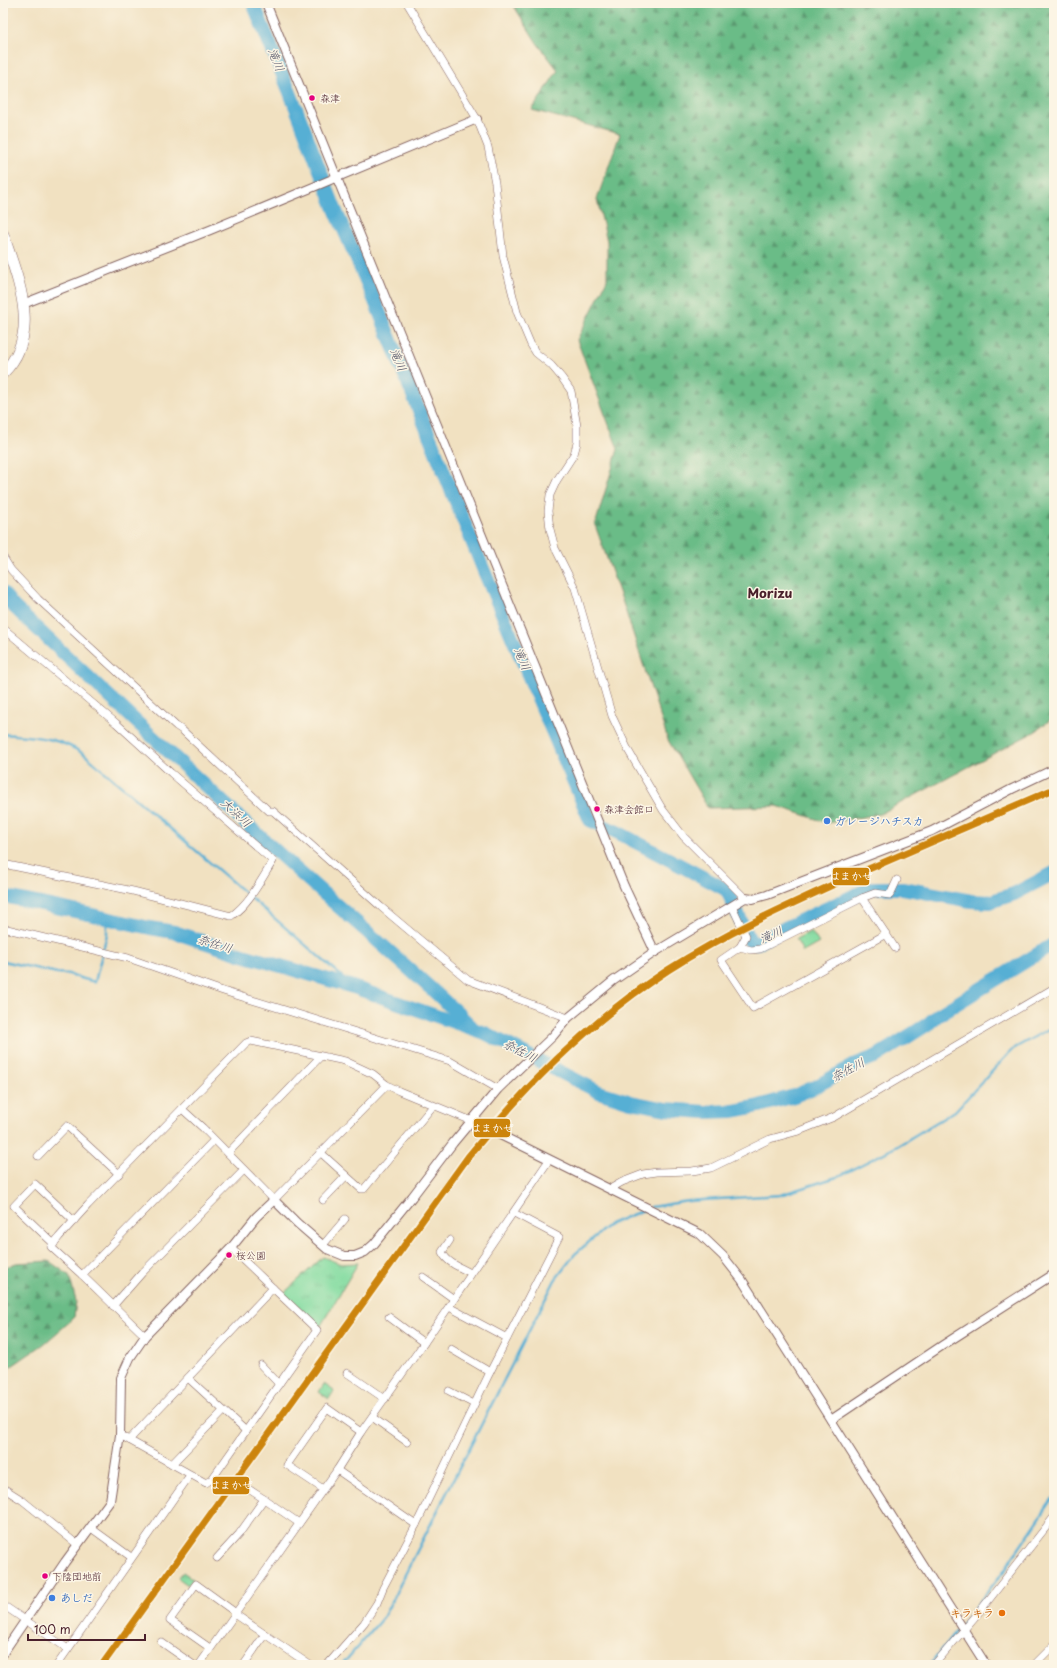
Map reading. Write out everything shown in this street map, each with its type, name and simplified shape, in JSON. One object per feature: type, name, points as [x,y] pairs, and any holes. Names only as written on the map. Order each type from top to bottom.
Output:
[{"type":"highway","points":[[3,234],[19,286],[23,304],[25,326],[24,336],[16,355],[9,367],[3,373]]},
{"type":"street","points":[[266,3],[335,177],[397,324],[624,886],[654,952]]},
{"type":"street","points":[[407,3],[477,119],[488,148],[495,183],[503,256],[517,312],[536,353],[551,365],[562,378],[570,391],[577,426],[577,443],[574,454],[557,480],[550,495],[548,511],[550,529],[555,548],[575,588],[612,716],[628,750],[663,810],[684,837],[745,898]]},
{"type":"street","points":[[23,304],[210,230],[477,119]]},
{"type":"street","points":[[3,557],[12,570],[38,599],[269,811],[273,811],[284,820],[380,907],[468,980],[568,1018]]},
{"type":"street","points":[[3,628],[116,723],[177,779],[273,861],[260,882],[239,910],[231,916],[133,891],[3,864]]},
{"type":"street","points":[[182,1109],[274,1200],[323,1245],[333,1252],[344,1256],[355,1256],[365,1252],[374,1244],[498,1089],[553,1036],[568,1018],[613,981],[654,952],[745,898],[767,895],[932,831],[1054,769]]},
{"type":"street","points":[[740,947],[751,950],[760,949],[862,898],[875,893],[890,894],[897,880]]},
{"type":"street","points":[[862,898],[895,948]]},
{"type":"street","points":[[732,906],[746,936],[740,947],[721,960],[753,1008],[886,934]]},
{"type":"street","points":[[3,928],[128,958],[223,991],[450,1061],[498,1089]]},
{"type":"street","points":[[610,1189],[622,1182],[643,1174],[692,1171],[711,1168],[770,1139],[799,1131],[834,1116],[1054,988]]},
{"type":"street","points":[[144,1336],[82,1275],[51,1247],[74,1221],[246,1043],[250,1041],[354,1065],[373,1074],[387,1085],[433,1106],[472,1120],[549,1160],[700,1234],[723,1256],[742,1280],[986,1665]]},
{"type":"street","points":[[228,1153],[320,1056]]},
{"type":"street","points":[[3,1653],[110,1501],[120,1435],[121,1378],[130,1358],[144,1336],[231,1248],[256,1217],[387,1085]]},
{"type":"street","points":[[320,1152],[361,1189],[364,1189],[433,1106]]},
{"type":"street","points":[[38,1156],[67,1126],[119,1174]]},
{"type":"street","points":[[82,1275],[214,1140]]},
{"type":"street","points":[[199,1665],[323,1490],[361,1432],[514,1213],[549,1160]]},
{"type":"street","points":[[113,1306],[142,1273],[244,1170]]},
{"type":"street","points":[[323,1200],[346,1176]]},
{"type":"street","points":[[54,1244],[14,1206],[36,1184],[74,1221]]},
{"type":"street","points":[[327,1665],[364,1624],[377,1603],[474,1404],[559,1237],[514,1213]]},
{"type":"street","points":[[323,1245],[345,1219]]},
{"type":"street","points":[[450,1240],[442,1252],[444,1256],[471,1273]]},
{"type":"street","points":[[120,1435],[206,1483],[212,1479],[317,1330],[231,1248]]},
{"type":"street","points":[[831,1420],[1054,1274]]},
{"type":"street","points":[[423,1277],[454,1299]]},
{"type":"street","points":[[129,1440],[273,1288]]},
{"type":"street","points":[[449,1307],[507,1338]]},
{"type":"street","points":[[389,1317],[424,1343]]},
{"type":"street","points":[[451,1349],[490,1372]]},
{"type":"street","points":[[261,1366],[279,1384]]},
{"type":"street","points":[[347,1373],[385,1399]]},
{"type":"street","points":[[188,1378],[246,1431]]},
{"type":"street","points":[[449,1392],[474,1404]]},
{"type":"street","points":[[323,1490],[287,1465],[327,1408],[361,1432]]},
{"type":"street","points":[[172,1464],[222,1410]]},
{"type":"street","points":[[372,1417],[407,1442]]},
{"type":"street","points":[[336,1470],[416,1525]]},
{"type":"street","points":[[57,1665],[131,1557],[190,1475]]},
{"type":"street","points":[[3,1488],[22,1500],[78,1545]]},
{"type":"street","points":[[247,1488],[299,1523]]},
{"type":"street","points":[[217,1558],[239,1534],[264,1500]]},
{"type":"street","points":[[930,1665],[935,1663],[985,1605],[1054,1517]]},
{"type":"street","points":[[91,1528],[131,1557]]},
{"type":"street","points":[[210,1648],[170,1620],[196,1584],[310,1665]]},
{"type":"street","points":[[3,1605],[68,1649]]},
{"type":"street","points":[[247,1665],[245,1663],[265,1634]]},
{"type":"street","points":[[161,1642],[194,1665]]},
{"type":"street","points":[[1034,1665],[1054,1645]]},
{"type":"green space","points":[[512,3],[1054,3],[1054,717],[1036,731],[880,814],[828,823],[777,806],[708,808],[668,740],[622,600],[595,525],[618,449],[577,340],[607,280],[607,241],[597,199],[620,134],[532,110],[558,70],[537,43]]},
{"type":"green space","points":[[811,931],[819,943],[803,952],[796,939]]},
{"type":"green space","points":[[323,1257],[341,1264],[358,1263],[320,1327],[283,1294]]},
{"type":"green space","points":[[49,1261],[69,1275],[76,1301],[74,1318],[44,1344],[3,1372],[3,1268],[16,1263]]},
{"type":"green space","points":[[324,1384],[334,1391],[329,1399],[319,1392]]},
{"type":"green space","points":[[183,1572],[193,1579],[188,1585],[178,1578]]},
{"type":"waterway","name":"滝川","points":[[253,3],[289,90],[335,209],[374,299],[484,571],[590,820],[617,832],[727,890],[750,941],[757,943],[787,927],[870,888],[903,888],[971,901],[989,902],[1014,894],[1054,873]]},
{"type":"waterway","name":"大浜川","points":[[3,593],[13,606],[195,777],[306,878],[431,988],[471,1026]]},
{"type":"waterway","points":[[3,734],[45,738],[74,748],[84,754],[354,987]]},
{"type":"waterway","name":"奈佐川","points":[[3,896],[174,932],[243,955],[353,987],[485,1033],[599,1092],[631,1102],[666,1109],[705,1112],[733,1111],[759,1106],[794,1096],[815,1087],[854,1065],[877,1056],[928,1024],[938,1015],[1054,944]]},
{"type":"waterway","points":[[3,961],[57,973],[69,974],[95,982],[107,934],[107,919]]},
{"type":"waterway","points":[[651,1207],[688,1201],[780,1195],[837,1177],[894,1148],[955,1111],[1013,1049],[1054,1026]]},
{"type":"waterway","points":[[342,1665],[384,1616],[555,1280],[575,1254],[610,1224],[646,1209]]},
{"type":"waterway","points":[[930,1665],[1003,1572],[1054,1497]]},
{"type":"transit line","name":"はまかぜ","points":[[102,1665],[468,1157],[513,1104],[561,1055],[612,1010],[640,989],[668,970],[712,944],[780,909],[1054,789]]},
{"type":"place","name":"森津","points":[[312,98]]},
{"type":"place","name":"森津会館口","points":[[597,809]]},
{"type":"place","name":"ガレージハチスカ","points":[[827,821]]},
{"type":"place","name":"桜公園","points":[[229,1255]]},
{"type":"place","name":"下陰団地前","points":[[45,1576]]},
{"type":"place","name":"あしだ","points":[[52,1598]]},
{"type":"place","name":"キラキラ","points":[[1002,1613]]},
{"type":"district","name":"Morizu","points":[[770,593]]}]
